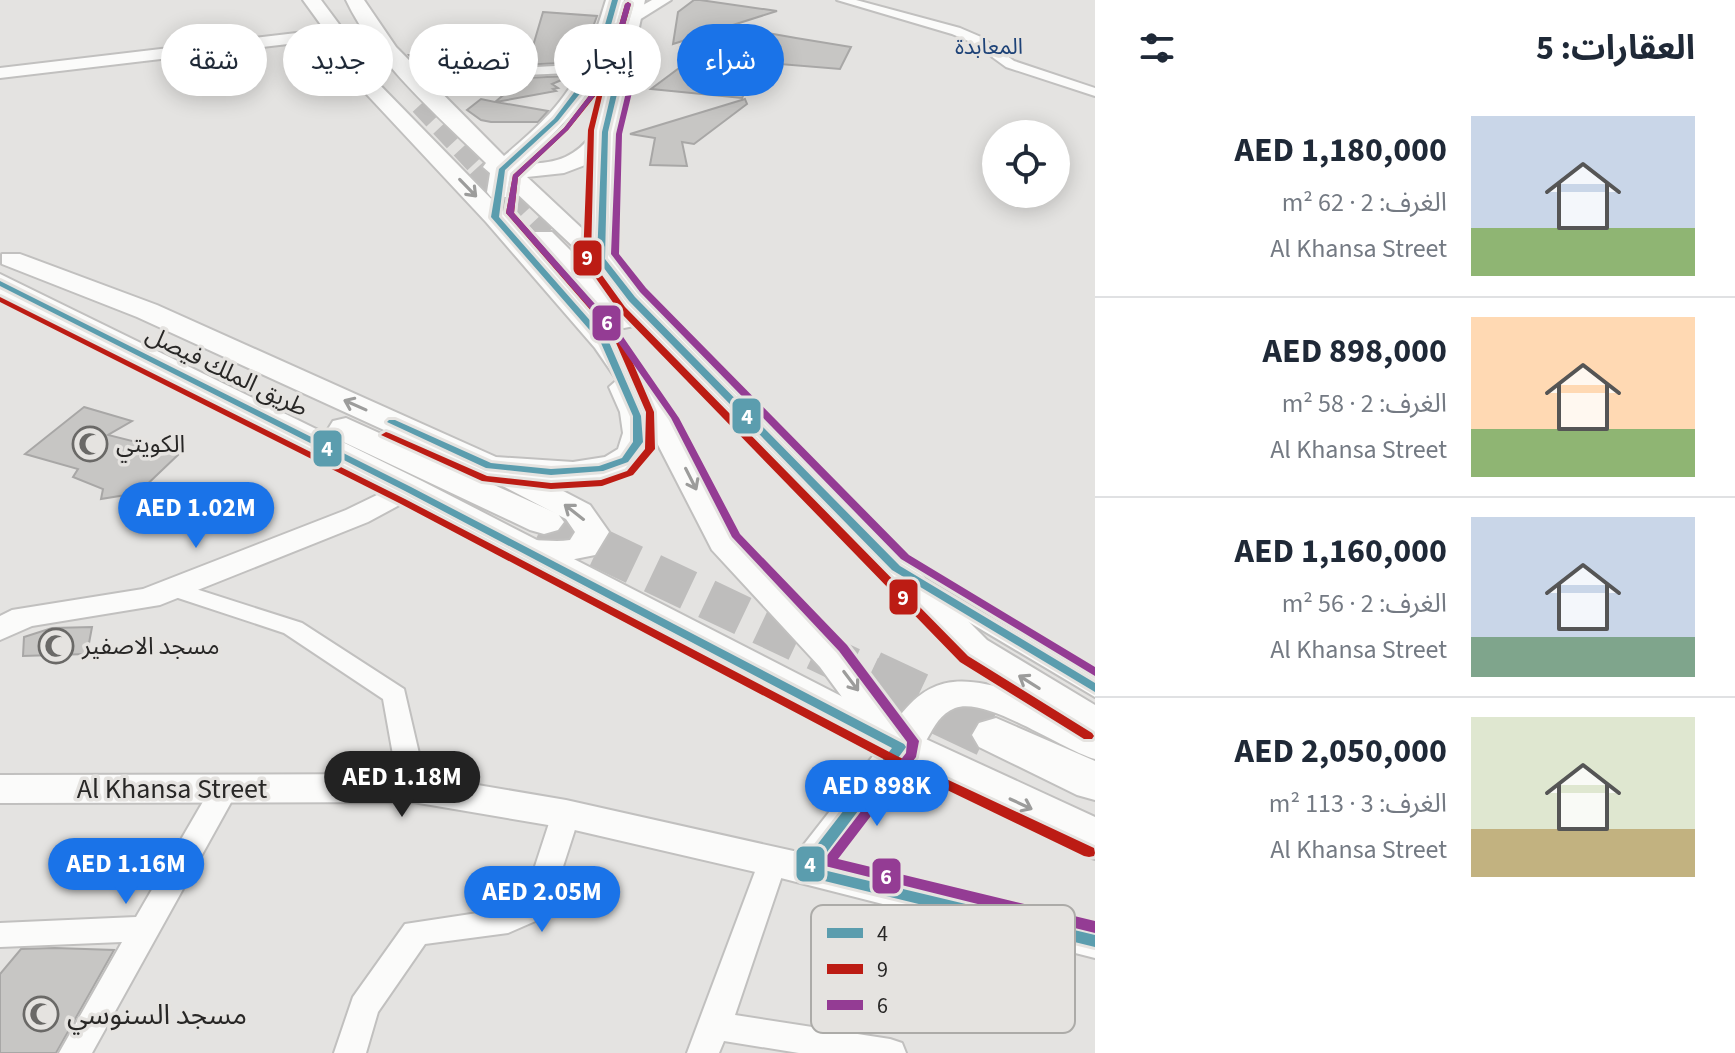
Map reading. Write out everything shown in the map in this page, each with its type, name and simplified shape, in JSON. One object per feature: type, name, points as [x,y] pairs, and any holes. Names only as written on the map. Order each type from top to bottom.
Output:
[{"type":"highway","name":"طريق الملك فيصل","points":[[4,265],[91,331],[408,489],[534,536]]},
{"type":"highway","name":"طريق الملك فيصل","points":[[4,265],[129,324],[534,536],[900,747],[1095,839]]},
{"type":"highway","points":[[996,735],[1095,782]]},
{"type":"main road","points":[[312,0],[329,24]]},
{"type":"main road","points":[[342,0],[354,35],[365,51],[420,105]]},
{"type":"main road","points":[[355,0],[386,48],[409,72]]},
{"type":"main road","points":[[618,24],[628,6]]},
{"type":"main road","points":[[601,259],[605,132],[628,6]]},
{"type":"main road","points":[[379,96],[495,217],[605,342],[664,426],[724,543],[833,658],[900,747],[931,706],[951,695],[984,696],[1024,710],[1095,745]]},
{"type":"main road","points":[[432,96],[502,169],[601,259],[632,299],[974,649]]},
{"type":"main road","points":[[495,217],[502,169],[553,121],[574,96]]},
{"type":"main road","points":[[397,115],[452,117],[482,135],[506,137],[528,133],[553,121]]},
{"type":"main road","points":[[425,144],[457,157],[502,169],[566,165],[585,157],[605,132]]},
{"type":"main road","points":[[543,237],[695,393],[974,649],[1095,724]]},
{"type":"main road","points":[[4,265],[147,311],[489,466],[578,512],[592,532],[583,548],[555,553],[534,536]]},
{"type":"main road","points":[[489,466],[551,472],[600,469],[625,460],[638,442],[637,416],[605,342]]},
{"type":"street","points":[[628,6],[663,0]]},
{"type":"street","points":[[843,0],[881,5],[956,31],[977,40],[1010,64],[1095,92]]},
{"type":"street","points":[[0,73],[283,40]]},
{"type":"street","points":[[0,629],[24,617],[149,598],[357,516],[408,489]]},
{"type":"street","points":[[896,568],[1095,688]]},
{"type":"street","points":[[174,589],[293,628],[395,695],[413,788]]},
{"type":"street","points":[[890,1053],[709,1040],[789,866],[900,747]]},
{"type":"street","points":[[75,1053],[225,788]]},
{"type":"street","name":"Al Khansa Street","points":[[0,789],[413,788],[566,814],[948,905]]},
{"type":"street","points":[[350,1053],[364,1007],[416,933],[508,921],[536,908],[566,814]]},
{"type":"street","points":[[0,935],[144,929]]},
{"type":"street","name":"Al Khansa Street","points":[[1075,936],[1095,941]]},
{"type":"building","points":[[694,0],[777,11],[736,24],[677,24],[677,43],[673,44],[678,12]]},
{"type":"building","points":[[543,12],[597,16],[594,24],[554,24],[554,63],[538,64],[538,29]]},
{"type":"building","points":[[784,36],[851,47],[840,69],[784,64]]},
{"type":"building","points":[[677,70],[677,92],[661,90],[661,82]]},
{"type":"building","points":[[538,77],[554,77],[554,91],[538,94]]},
{"type":"building","points":[[502,96],[529,96],[496,102],[548,111],[538,122],[491,122],[481,120],[467,110],[481,99],[495,102]]},
{"type":"building","points":[[745,99],[747,104],[694,144],[682,142],[687,166],[650,165],[655,138],[630,134]]},
{"type":"building","name":"الكويتي","points":[[84,407],[132,421],[108,435],[180,453],[138,493],[101,499],[103,489],[73,477],[78,469],[25,454]]},
{"type":"building","name":"مسجد الاصفير","points":[[92,627],[87,654],[23,656],[24,637],[52,628]]},
{"type":"building","name":"مسجد السنوسي","points":[[21,949],[114,950],[56,1053],[0,1053],[0,974]]},
{"type":"tunnel","points":[[420,105],[480,169]]},
{"type":"tunnel","points":[[478,167],[543,237]]},
{"type":"tunnel","points":[[544,522],[874,678]]},
{"type":"tunnel","points":[[870,676],[996,735]]},
{"type":"transit line","name":"4","points":[[392,422],[489,466],[551,472],[600,469],[625,460],[638,442],[637,416],[605,342],[495,217],[502,169],[556,120],[579,91],[600,53],[615,0]]},
{"type":"transit line","name":"9","points":[[386,435],[485,479],[551,486],[602,483],[630,473],[650,449],[650,412],[617,335],[510,213],[515,176],[566,129],[601,84],[613,57],[628,4]]},
{"type":"transit line","name":"6","points":[[628,4],[613,57],[601,84],[566,129],[515,176],[510,213],[616,333],[675,418],[736,535],[843,648],[913,741],[912,754],[829,862],[1005,905]]},
{"type":"transit line","name":"9","points":[[599,96],[591,130],[587,260],[622,309],[964,659],[1088,736]]},
{"type":"transit line","name":"4","points":[[614,96],[605,132],[601,259],[632,299],[896,568],[1095,688]]},
{"type":"transit line","name":"6","points":[[628,96],[619,134],[615,254],[643,290],[905,557],[1095,672]]},
{"type":"transit line","name":"4","points":[[0,283],[408,489],[900,747],[805,871],[946,905]]},
{"type":"transit line","name":"9","points":[[0,299],[402,501],[893,759],[1089,852]]},
{"type":"transit line","name":"6","points":[[1075,922],[1095,927]]},
{"type":"transit line","name":"4","points":[[1075,936],[1095,941]]},
{"type":"place","name":"الكويتي","points":[[90,444]]},
{"type":"place","name":"مسجد الاصفير","points":[[56,646]]},
{"type":"place","name":"مسجد السنوسي","points":[[41,1014]]},
{"type":"district","name":"المعابدة","points":[[989,46]]}]
